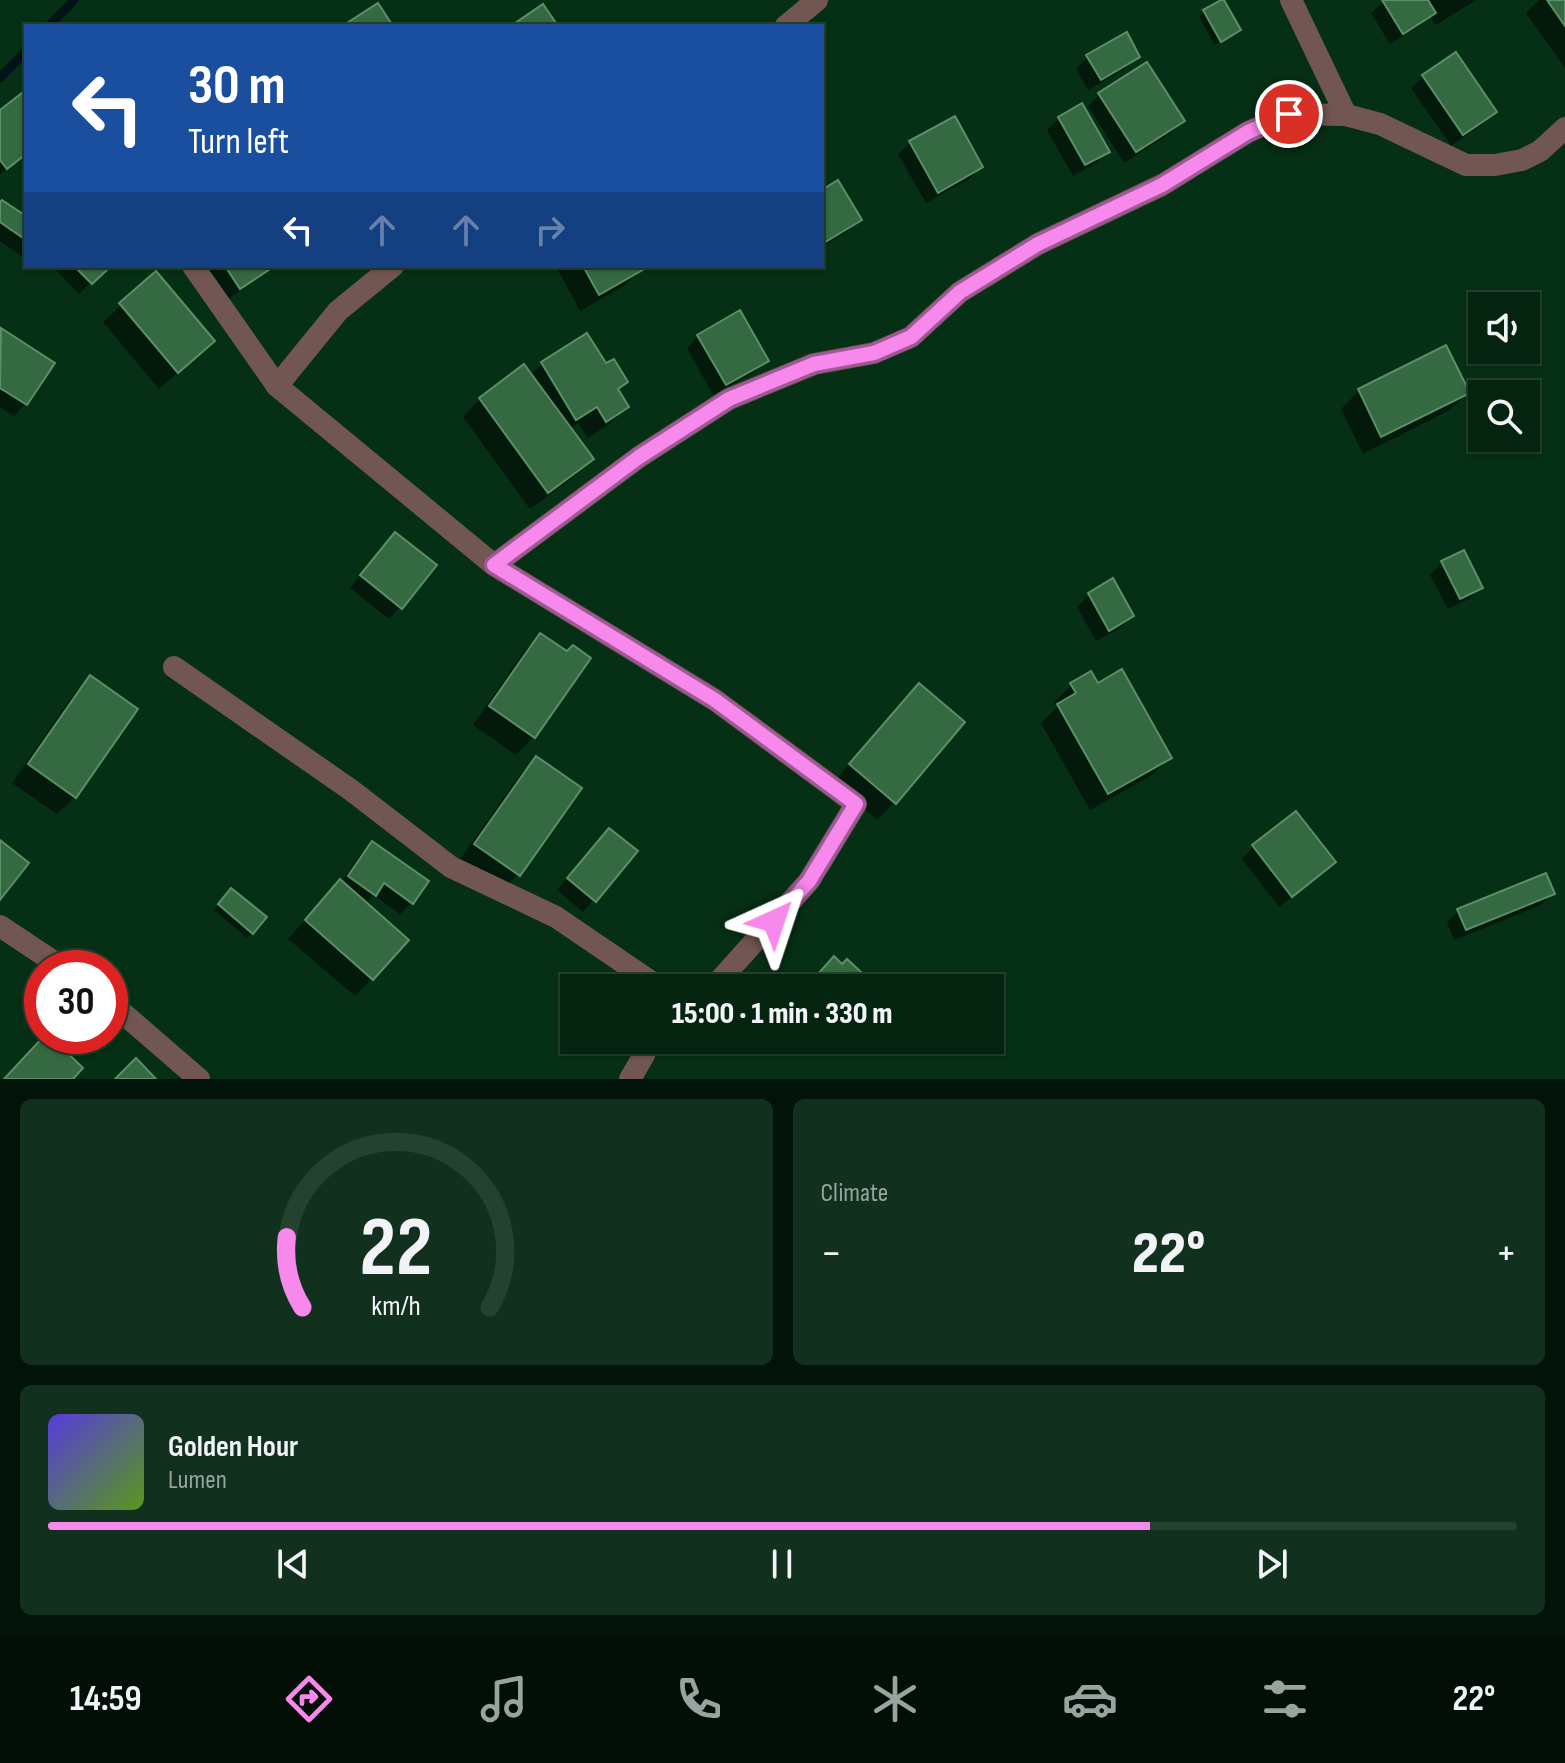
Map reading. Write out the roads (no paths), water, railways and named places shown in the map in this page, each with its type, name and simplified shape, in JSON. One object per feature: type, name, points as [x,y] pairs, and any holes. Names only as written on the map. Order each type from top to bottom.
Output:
[{"type":"street","points":[[788,24],[817,0]]},
{"type":"street","points":[[1291,0],[1346,115]]},
{"type":"street","points":[[494,565],[639,457],[729,399],[814,364],[874,353],[911,337],[960,292],[1038,244],[1162,185],[1248,132],[1289,114],[1346,115],[1380,124],[1466,165],[1495,165],[1522,160],[1540,151],[1565,128]]},
{"type":"street","points":[[194,268],[277,386],[494,565],[715,700],[856,804],[809,881],[725,974]]},
{"type":"street","points":[[277,386],[338,311],[391,268]]},
{"type":"street","points":[[174,667],[351,790],[451,867],[556,917],[640,974]]},
{"type":"street","points":[[0,926],[36,950]]},
{"type":"street","points":[[128,1018],[199,1079]]},
{"type":"street","points":[[630,1079],[644,1054]]},
{"type":"waterway","points":[[51,24],[74,0]]},
{"type":"waterway","points":[[0,78],[24,53]]}]
